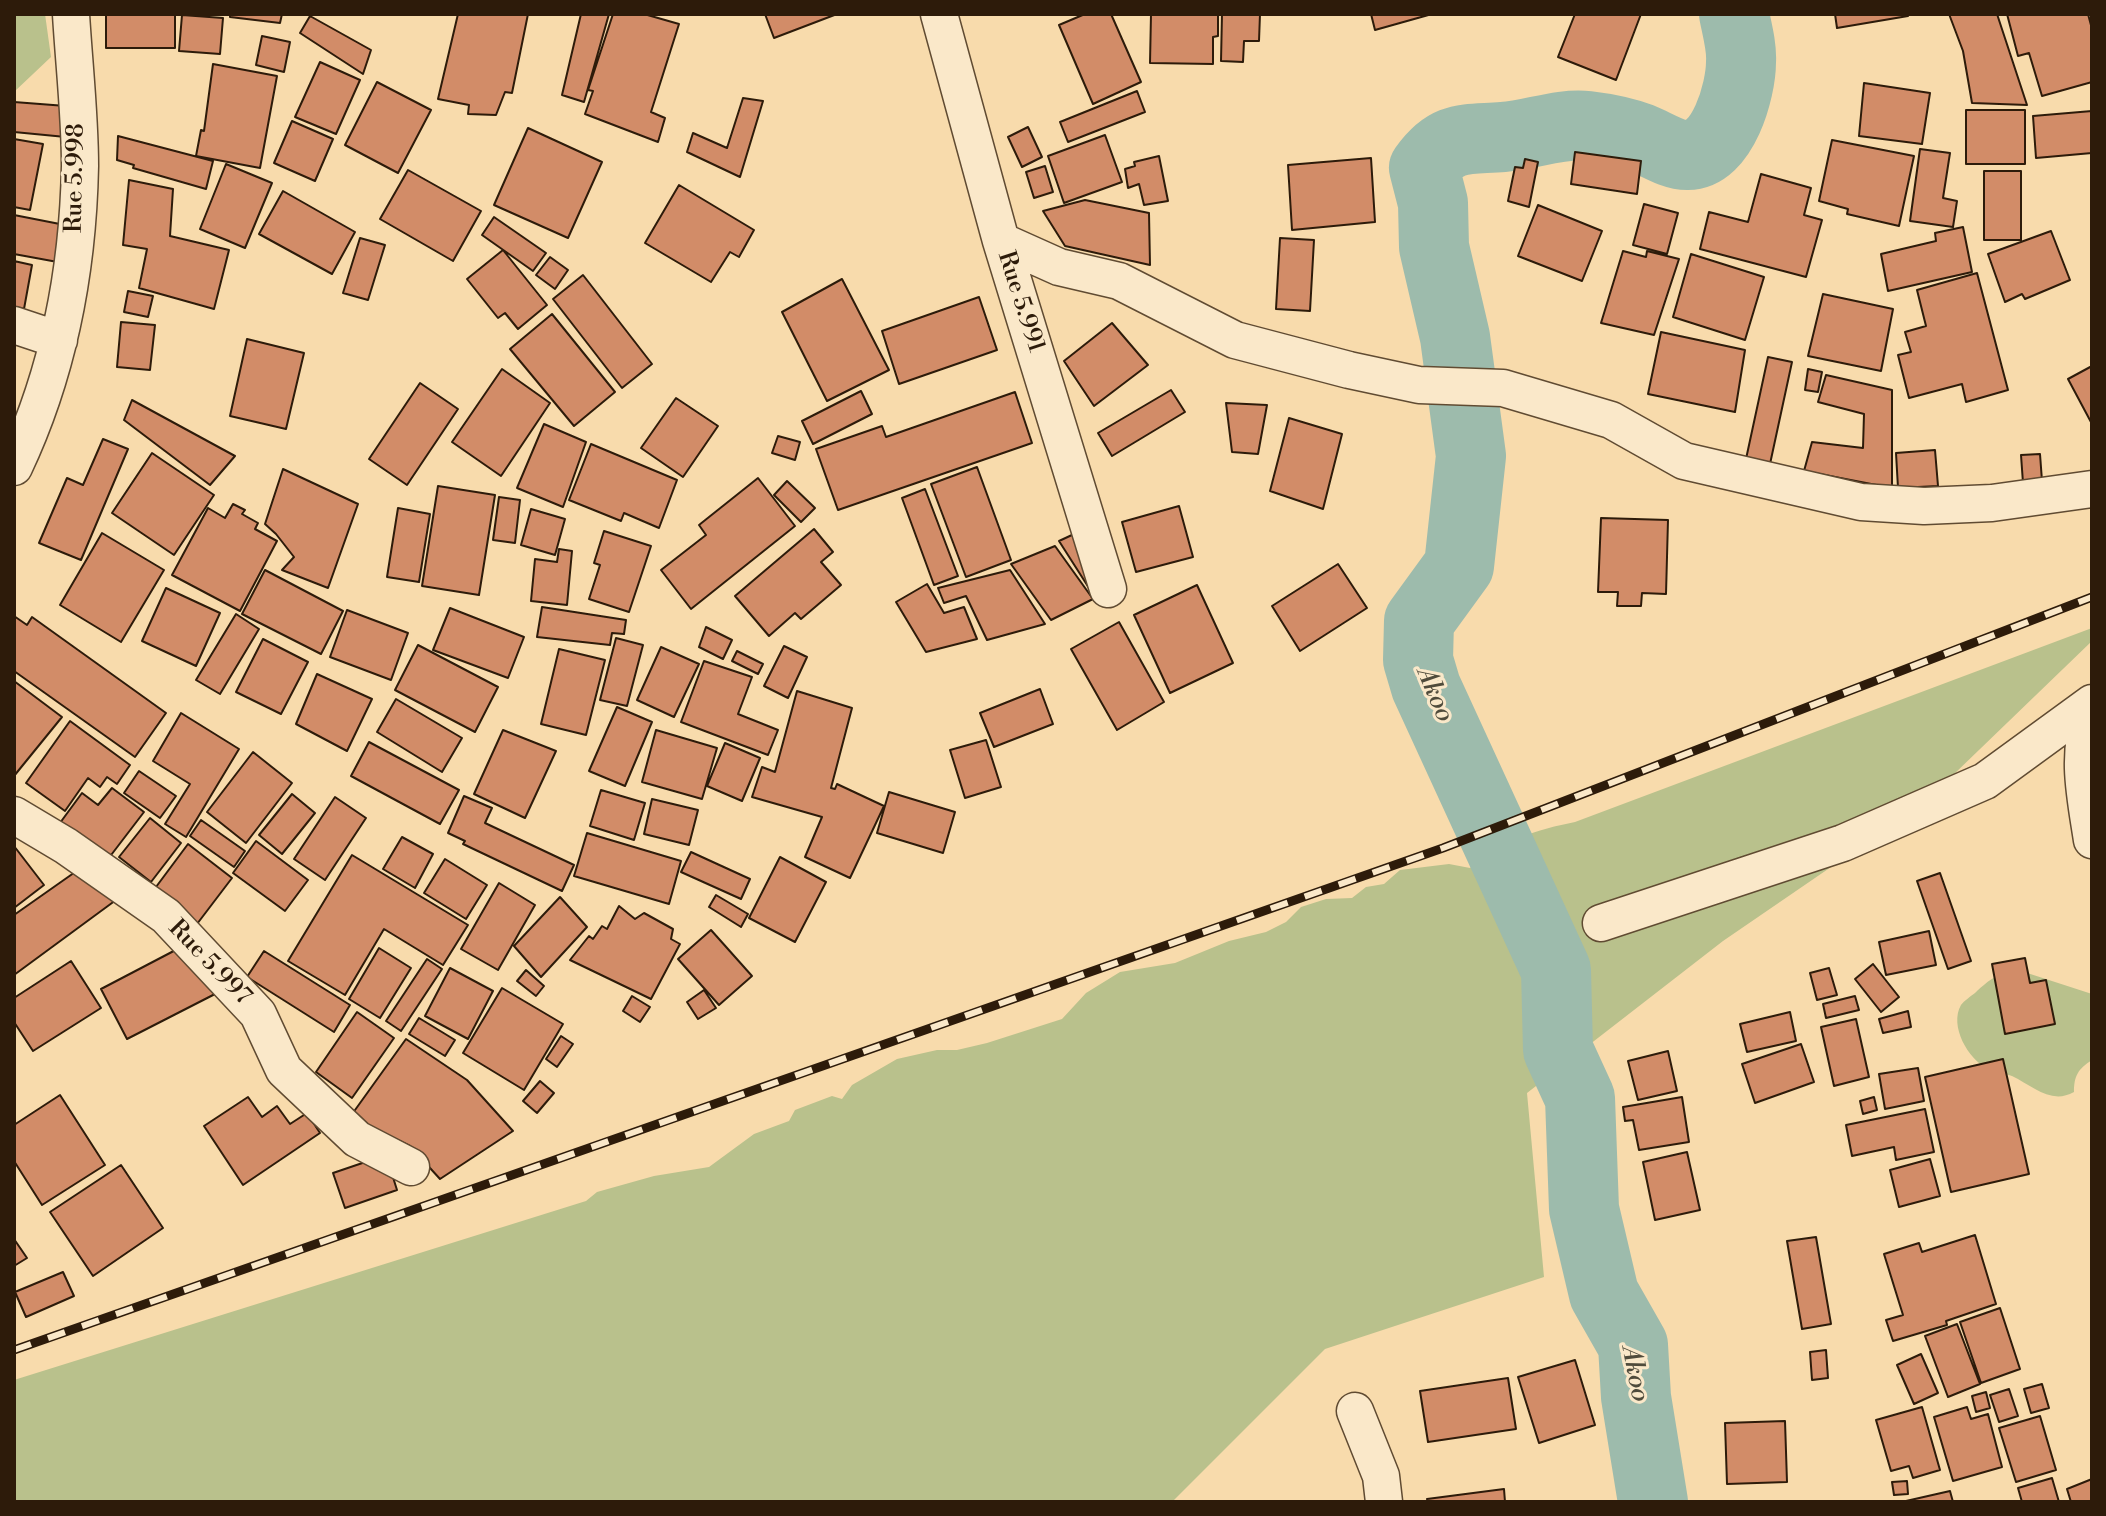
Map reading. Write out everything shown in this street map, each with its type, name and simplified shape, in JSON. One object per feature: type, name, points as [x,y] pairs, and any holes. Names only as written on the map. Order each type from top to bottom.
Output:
[{"type":"street","name":"Rue 5.998","points":[[14,467],[34,426],[59,340],[74,255],[80,164],[71,14]]},
{"type":"street","name":"Rue 5.991","points":[[944,15],[1001,241],[1108,589]]},
{"type":"street","points":[[1001,241],[1059,267],[1119,281],[1235,340],[1419,385],[1503,388],[1611,420],[1684,461],[1861,502],[1924,506],[1992,503],[2092,489]]},
{"type":"street","points":[[14,325],[59,340]]},
{"type":"street","points":[[1601,923],[1843,843],[1985,781],[2092,703]]},
{"type":"street","points":[[2092,714],[2087,725],[2082,766],[2092,840]]},
{"type":"street","name":"Rue 5.997","points":[[14,815],[66,846],[166,916],[258,1014],[284,1070],[357,1139],[411,1167]]},
{"type":"street","points":[[1355,1411],[1381,1476],[1384,1502]]},
{"type":"green space","points":[[14,14],[45,14],[51,57],[14,92]]},
{"type":"green space","points":[[2092,628],[2092,641],[1923,804],[1723,941],[1527,1093],[1544,1277],[1325,1349],[1172,1502],[14,1502],[14,1380],[586,1201],[597,1192],[654,1176],[709,1167],[754,1134],[789,1121],[795,1110],[832,1096],[842,1099],[852,1085],[897,1059],[987,1043],[1062,1019],[1086,993],[1120,972],[1175,963],[1229,941],[1266,932],[1286,922],[1301,907],[1326,899],[1352,898],[1366,887],[1384,884],[1400,870],[1449,864],[1470,868],[1493,851],[1519,838],[1575,822]]},
{"type":"green space","points":[[2018,970],[2092,994],[2092,1060],[2078,1073],[2074,1092],[2050,1095],[2012,1076],[1991,1070],[1974,1058],[1962,1041],[1957,1022],[1961,1005],[1995,977]]},
{"type":"building","points":[[175,14],[175,48],[106,48],[106,15]]},
{"type":"building","points":[[230,14],[282,14],[280,23],[230,17]]},
{"type":"building","points":[[458,14],[528,14],[512,93],[505,92],[496,115],[468,114],[469,105],[438,99]]},
{"type":"building","points":[[581,14],[609,14],[584,102],[562,95]]},
{"type":"building","points":[[613,14],[644,14],[679,24],[651,112],[665,118],[658,142],[585,114],[593,91],[588,90]]},
{"type":"building","points":[[765,14],[837,14],[774,38]]},
{"type":"building","points":[[1085,14],[1111,14],[1141,82],[1093,104],[1059,25]]},
{"type":"building","points":[[1151,14],[1218,14],[1218,36],[1213,37],[1213,64],[1150,63]]},
{"type":"building","points":[[1222,14],[1260,14],[1259,41],[1244,41],[1243,62],[1221,61]]},
{"type":"building","points":[[1371,14],[1432,14],[1375,30]]},
{"type":"building","points":[[1575,14],[1641,14],[1616,80],[1558,57]]},
{"type":"building","points":[[1835,14],[1908,14],[1908,16],[1837,28]]},
{"type":"building","points":[[1949,14],[1997,14],[2027,105],[1972,103],[1963,51]]},
{"type":"building","points":[[2007,14],[2088,14],[2092,29],[2092,82],[2042,96],[2029,53],[2018,56]]},
{"type":"building","points":[[182,15],[223,18],[220,54],[179,51]]},
{"type":"building","points":[[310,16],[371,50],[363,74],[300,33]]},
{"type":"building","points":[[262,36],[290,42],[284,72],[256,65]]},
{"type":"building","points":[[320,62],[360,80],[336,134],[295,117]]},
{"type":"building","points":[[213,64],[277,76],[260,168],[196,156],[201,130],[204,131]]},
{"type":"building","points":[[377,82],[431,110],[398,173],[345,145]]},
{"type":"building","points":[[1864,83],[1930,93],[1922,144],[1859,136]]},
{"type":"building","points":[[1137,91],[1145,112],[1068,142],[1060,122]]},
{"type":"building","points":[[743,98],[763,101],[740,177],[687,152],[693,133],[727,148]]},
{"type":"building","points":[[14,102],[79,107],[76,138],[14,132]]},
{"type":"building","points":[[1966,110],[2025,110],[2025,164],[1966,164]]},
{"type":"building","points":[[2092,111],[2092,153],[2036,158],[2033,116]]},
{"type":"building","points":[[292,121],[333,139],[315,181],[274,163]]},
{"type":"building","points":[[1028,127],[1042,157],[1022,167],[1008,137]]},
{"type":"building","points":[[528,128],[602,162],[568,238],[494,205]]},
{"type":"building","points":[[1105,135],[1122,182],[1064,203],[1048,156]]},
{"type":"building","points":[[118,136],[213,161],[206,189],[133,168],[134,165],[117,160]]},
{"type":"building","points":[[14,139],[43,144],[30,210],[14,207]]},
{"type":"building","points":[[1832,140],[1914,156],[1899,226],[1847,214],[1848,209],[1819,201]]},
{"type":"building","points":[[1920,149],[1950,153],[1943,198],[1957,201],[1953,227],[1910,221]]},
{"type":"building","points":[[1575,152],[1641,161],[1637,194],[1571,184]]},
{"type":"building","points":[[1159,156],[1168,201],[1144,205],[1139,184],[1128,188],[1125,169],[1135,166],[1134,162]]},
{"type":"building","points":[[1371,158],[1375,222],[1292,230],[1288,165]]},
{"type":"building","points":[[1525,159],[1538,162],[1529,207],[1508,201],[1515,167],[1523,168]]},
{"type":"building","points":[[226,164],[272,183],[245,248],[200,229]]},
{"type":"building","points":[[1045,166],[1053,192],[1034,198],[1026,172]]},
{"type":"building","points":[[408,170],[481,211],[453,261],[380,219]]},
{"type":"building","points":[[1984,171],[2021,171],[2021,240],[1984,240]]},
{"type":"building","points":[[1761,174],[1811,188],[1804,215],[1822,220],[1806,277],[1700,249],[1709,212],[1748,222]]},
{"type":"building","points":[[129,180],[173,189],[170,236],[229,250],[214,309],[139,288],[147,249],[123,245]]},
{"type":"building","points":[[679,185],[754,230],[739,257],[730,252],[711,282],[645,243]]},
{"type":"building","points":[[283,191],[355,232],[332,274],[259,234]]},
{"type":"building","points":[[1085,200],[1149,213],[1150,265],[1065,246],[1043,211]]},
{"type":"building","points":[[1644,204],[1678,213],[1667,254],[1633,245]]},
{"type":"building","points":[[1538,205],[1602,231],[1582,281],[1518,256]]},
{"type":"building","points":[[14,215],[70,226],[63,263],[14,254]]},
{"type":"building","points":[[494,217],[546,253],[533,271],[482,235]]},
{"type":"building","points":[[1963,227],[1972,272],[1888,291],[1881,254],[1936,241],[1935,233]]},
{"type":"building","points":[[2051,231],[2070,280],[2025,299],[2022,294],[2005,302],[1988,254]]},
{"type":"building","points":[[360,238],[385,245],[368,300],[343,293]]},
{"type":"building","points":[[1280,238],[1314,240],[1310,311],[1276,309]]},
{"type":"building","points":[[503,250],[547,305],[518,329],[505,313],[498,318],[467,279]]},
{"type":"building","points":[[1623,251],[1646,257],[1647,251],[1679,259],[1654,335],[1601,323]]},
{"type":"building","points":[[1691,254],[1764,277],[1745,340],[1673,317]]},
{"type":"building","points":[[550,257],[568,270],[555,289],[536,275]]},
{"type":"building","points":[[14,261],[32,265],[24,309],[14,307]]},
{"type":"building","points":[[1977,273],[2008,390],[1966,402],[1962,384],[1909,398],[1898,355],[1911,352],[1905,332],[1926,326],[1917,290]]},
{"type":"building","points":[[583,275],[652,364],[622,388],[553,299]]},
{"type":"building","points":[[842,279],[889,370],[827,401],[782,312]]},
{"type":"building","points":[[128,291],[153,296],[148,317],[124,312]]},
{"type":"building","points":[[1823,294],[1893,309],[1881,371],[1808,356]]},
{"type":"building","points":[[979,297],[997,350],[899,384],[882,331]]},
{"type":"building","points":[[552,314],[615,392],[574,426],[510,349]]},
{"type":"building","points":[[121,322],[155,325],[150,370],[117,367]]},
{"type":"building","points":[[1112,323],[1148,365],[1094,406],[1064,361]]},
{"type":"building","points":[[1661,332],[1745,350],[1735,412],[1648,394]]},
{"type":"building","points":[[247,339],[304,353],[286,429],[230,416]]},
{"type":"building","points":[[1768,357],[1792,362],[1770,464],[1746,459]]},
{"type":"building","points":[[2092,366],[2092,424],[2068,379]]},
{"type":"building","points":[[502,369],[550,403],[501,476],[452,442]]},
{"type":"building","points":[[1808,369],[1822,372],[1818,392],[1805,390]]},
{"type":"building","points":[[1826,375],[1892,390],[1892,488],[1804,471],[1812,442],[1863,448],[1864,414],[1818,402]]},
{"type":"building","points":[[420,383],[458,409],[407,485],[369,459]]},
{"type":"building","points":[[1171,390],[1185,412],[1112,456],[1098,433]]},
{"type":"building","points":[[861,391],[872,414],[813,444],[802,421]]},
{"type":"building","points":[[1015,392],[1032,443],[838,510],[816,449],[882,426],[886,437]]},
{"type":"building","points":[[676,398],[718,426],[683,477],[641,448]]},
{"type":"building","points":[[132,400],[235,456],[210,485],[124,420]]},
{"type":"building","points":[[1226,403],[1267,405],[1258,454],[1232,452]]},
{"type":"building","points":[[1289,418],[1342,434],[1323,509],[1270,491]]},
{"type":"building","points":[[544,424],[586,442],[563,507],[517,488]]},
{"type":"building","points":[[778,436],[800,442],[795,460],[772,453]]},
{"type":"building","points":[[103,439],[128,449],[81,560],[39,543],[67,478],[83,485]]},
{"type":"building","points":[[591,444],[677,480],[659,528],[624,513],[621,521],[569,500]]},
{"type":"building","points":[[1935,450],[1938,486],[1898,488],[1896,453]]},
{"type":"building","points":[[152,453],[214,495],[174,555],[112,513]]},
{"type":"building","points":[[2040,454],[2042,481],[2023,483],[2021,455]]},
{"type":"building","points":[[977,467],[1011,560],[966,577],[931,484]]},
{"type":"building","points":[[283,469],[358,504],[328,588],[282,570],[294,557],[265,524]]},
{"type":"building","points":[[758,478],[795,526],[691,609],[661,570],[706,535],[699,525]]},
{"type":"building","points":[[787,481],[815,508],[801,522],[774,495]]},
{"type":"building","points":[[438,486],[495,495],[479,595],[422,586]]},
{"type":"building","points":[[925,489],[958,576],[934,585],[902,498]]},
{"type":"building","points":[[499,497],[520,500],[515,543],[493,540]]},
{"type":"building","points":[[233,504],[245,510],[242,514],[258,523],[255,529],[277,541],[240,611],[172,575],[208,508],[225,518]]},
{"type":"building","points":[[1179,506],[1193,557],[1136,572],[1122,522]]},
{"type":"building","points":[[398,508],[430,514],[419,582],[387,577]]},
{"type":"building","points":[[531,509],[565,519],[555,555],[521,545]]},
{"type":"building","points":[[1601,518],[1668,520],[1666,594],[1642,593],[1641,606],[1617,606],[1618,592],[1598,592]]},
{"type":"building","points":[[1087,528],[1114,572],[1089,588],[1059,541]]},
{"type":"building","points":[[814,529],[833,552],[821,562],[841,585],[801,619],[795,613],[769,636],[735,596]]},
{"type":"building","points":[[604,531],[651,546],[629,612],[589,599],[600,565],[594,563]]},
{"type":"building","points":[[102,533],[164,570],[121,642],[60,605]]},
{"type":"building","points":[[1055,546],[1093,599],[1051,620],[1011,564]]},
{"type":"building","points":[[559,549],[572,551],[567,605],[531,601],[535,559],[557,562]]},
{"type":"building","points":[[1338,564],[1367,608],[1300,651],[1272,606]]},
{"type":"building","points":[[265,570],[343,611],[321,654],[242,614]]},
{"type":"building","points":[[1010,570],[1045,624],[987,640],[966,596],[944,603],[938,588]]},
{"type":"building","points":[[927,584],[944,613],[964,607],[977,639],[926,652],[896,602]]},
{"type":"building","points":[[1197,585],[1233,663],[1170,693],[1134,615]]},
{"type":"building","points":[[166,588],[220,613],[196,666],[142,641]]},
{"type":"building","points":[[542,607],[626,620],[624,634],[612,633],[610,645],[537,637]]},
{"type":"building","points":[[450,608],[524,637],[508,678],[433,650]]},
{"type":"building","points":[[347,610],[408,633],[391,680],[330,657]]},
{"type":"building","points":[[236,614],[259,629],[220,694],[196,680]]},
{"type":"building","points":[[14,616],[27,625],[32,617],[166,713],[135,757],[14,671]]},
{"type":"building","points":[[1119,622],[1164,702],[1117,730],[1071,649]]},
{"type":"building","points":[[706,627],[732,640],[723,659],[699,647]]},
{"type":"building","points":[[616,638],[643,645],[627,706],[600,700]]},
{"type":"building","points":[[263,639],[308,662],[281,714],[236,692]]},
{"type":"building","points":[[418,645],[498,687],[475,732],[395,690]]},
{"type":"building","points":[[784,646],[807,657],[788,698],[764,686]]},
{"type":"building","points":[[661,647],[699,664],[674,717],[637,700]]},
{"type":"building","points":[[559,649],[605,660],[586,735],[541,724]]},
{"type":"building","points":[[737,651],[763,664],[758,674],[732,661]]},
{"type":"building","points":[[704,661],[752,677],[738,714],[778,730],[768,755],[681,722]]},
{"type":"building","points":[[317,674],[372,699],[347,751],[296,724]]},
{"type":"building","points":[[14,681],[62,717],[14,776]]},
{"type":"building","points":[[1040,689],[1053,724],[994,747],[980,713]]},
{"type":"building","points":[[797,691],[852,708],[831,788],[835,789],[837,784],[884,806],[850,878],[805,857],[822,817],[752,797],[762,767],[775,772]]},
{"type":"building","points":[[396,699],[462,738],[442,772],[377,732]]},
{"type":"building","points":[[617,707],[652,722],[625,786],[589,771]]},
{"type":"building","points":[[181,713],[239,749],[186,837],[165,824],[190,784],[153,761]]},
{"type":"building","points":[[70,721],[130,765],[117,784],[107,777],[100,787],[88,778],[65,811],[26,783]]},
{"type":"building","points":[[503,730],[556,751],[525,818],[474,794]]},
{"type":"building","points":[[656,730],[717,748],[702,799],[642,782]]},
{"type":"building","points":[[986,740],[1001,787],[965,798],[950,750]]},
{"type":"building","points":[[369,742],[459,790],[440,824],[351,776]]},
{"type":"building","points":[[725,743],[760,758],[742,801],[707,786]]},
{"type":"building","points":[[253,752],[292,783],[246,843],[207,812]]},
{"type":"building","points":[[139,771],[176,796],[160,818],[124,793]]},
{"type":"building","points":[[112,788],[144,812],[105,863],[57,827],[82,793],[98,805]]},
{"type":"building","points":[[601,790],[645,803],[634,840],[590,826]]},
{"type":"building","points":[[889,792],[955,812],[943,853],[877,833]]},
{"type":"building","points":[[292,794],[315,813],[282,854],[259,835]]},
{"type":"building","points":[[464,796],[492,808],[485,823],[574,865],[562,891],[463,844],[465,841],[448,833]]},
{"type":"building","points":[[335,797],[366,818],[325,880],[294,859]]},
{"type":"building","points":[[652,799],[698,810],[689,845],[644,834]]},
{"type":"building","points":[[150,818],[181,843],[151,882],[119,857]]},
{"type":"building","points":[[201,820],[245,851],[234,867],[190,836]]},
{"type":"building","points":[[587,833],[681,861],[669,904],[574,876]]},
{"type":"building","points":[[402,837],[433,854],[415,888],[383,869]]},
{"type":"building","points":[[256,841],[308,880],[285,911],[233,873]]},
{"type":"building","points":[[188,844],[232,878],[197,924],[153,891]]},
{"type":"building","points":[[14,846],[44,885],[14,908]]},
{"type":"building","points":[[691,852],[750,879],[741,899],[681,872]]},
{"type":"building","points":[[352,855],[468,925],[443,965],[384,929],[345,995],[288,961]]},
{"type":"building","points":[[780,857],[826,882],[795,942],[749,918]]},
{"type":"building","points":[[445,859],[487,885],[466,919],[424,893]]},
{"type":"building","points":[[78,870],[116,900],[14,975],[14,915]]},
{"type":"building","points":[[1940,873],[1971,961],[1948,969],[1917,881]]},
{"type":"building","points":[[499,883],[535,905],[498,970],[461,949]]},
{"type":"building","points":[[716,895],[748,914],[741,927],[709,907]]},
{"type":"building","points":[[560,897],[587,927],[541,977],[514,946]]},
{"type":"building","points":[[619,906],[635,919],[644,913],[673,929],[671,939],[680,944],[651,999],[570,960],[589,936],[593,939],[602,926],[607,929]]},
{"type":"building","points":[[711,930],[752,976],[719,1005],[678,959]]},
{"type":"building","points":[[1929,931],[1936,965],[1886,975],[1879,942]]},
{"type":"building","points":[[189,943],[215,994],[127,1039],[101,989]]},
{"type":"building","points":[[379,948],[411,968],[380,1018],[349,999]]},
{"type":"building","points":[[264,951],[350,1005],[334,1032],[247,977]]},
{"type":"building","points":[[2025,958],[2030,983],[2046,980],[2055,1024],[2005,1034],[1992,964]]},
{"type":"building","points":[[427,959],[442,969],[401,1031],[386,1021]]},
{"type":"building","points":[[71,961],[101,1008],[33,1051],[14,1022],[14,998]]},
{"type":"building","points":[[1873,964],[1899,997],[1881,1012],[1855,979]]},
{"type":"building","points":[[450,968],[493,991],[468,1039],[425,1016]]},
{"type":"building","points":[[1829,968],[1837,995],[1817,1000],[1810,973]]},
{"type":"building","points":[[526,970],[544,986],[536,996],[517,981]]},
{"type":"building","points":[[502,988],[563,1024],[524,1090],[463,1053]]},
{"type":"building","points":[[704,990],[716,1008],[698,1019],[687,1002]]},
{"type":"building","points":[[632,996],[650,1007],[640,1022],[623,1011]]},
{"type":"building","points":[[1855,996],[1859,1010],[1826,1018],[1823,1004]]},
{"type":"building","points":[[1908,1011],[1911,1027],[1883,1033],[1879,1019]]},
{"type":"building","points":[[357,1012],[394,1038],[352,1098],[316,1072]]},
{"type":"building","points":[[1790,1012],[1796,1041],[1747,1052],[1740,1024]]},
{"type":"building","points":[[419,1018],[455,1040],[445,1056],[409,1034]]},
{"type":"building","points":[[1856,1019],[1869,1077],[1834,1086],[1821,1027]]},
{"type":"building","points":[[561,1036],[573,1044],[557,1067],[546,1059]]},
{"type":"building","points":[[406,1039],[467,1080],[513,1131],[440,1179],[410,1146],[350,1117]]},
{"type":"building","points":[[1801,1044],[1814,1082],[1755,1103],[1742,1064]]},
{"type":"building","points":[[1668,1051],[1677,1091],[1638,1100],[1628,1061]]},
{"type":"building","points":[[2003,1059],[2029,1174],[1951,1192],[1925,1077]]},
{"type":"building","points":[[1918,1068],[1924,1101],[1885,1109],[1879,1074]]},
{"type":"building","points":[[540,1081],[554,1093],[537,1113],[523,1101]]},
{"type":"building","points":[[60,1095],[105,1165],[42,1205],[14,1161],[14,1125]]},
{"type":"building","points":[[248,1097],[262,1117],[277,1106],[290,1124],[307,1113],[320,1133],[243,1185],[204,1126]]},
{"type":"building","points":[[1682,1097],[1689,1142],[1639,1150],[1633,1120],[1625,1121],[1623,1107]]},
{"type":"building","points":[[1874,1097],[1877,1110],[1863,1114],[1860,1101]]},
{"type":"building","points":[[1925,1109],[1934,1152],[1896,1160],[1894,1147],[1852,1156],[1846,1125]]},
{"type":"building","points":[[1687,1152],[1700,1210],[1655,1220],[1643,1162]]},
{"type":"building","points":[[386,1155],[397,1190],[345,1208],[333,1173]]},
{"type":"building","points":[[1930,1159],[1940,1196],[1899,1207],[1890,1170]]},
{"type":"building","points":[[121,1165],[163,1228],[93,1276],[50,1212]]},
{"type":"building","points":[[1975,1235],[1996,1304],[1946,1321],[1947,1325],[1893,1341],[1886,1320],[1903,1315],[1884,1254],[1919,1243],[1922,1252]]},
{"type":"building","points":[[1816,1237],[1831,1324],[1802,1329],[1787,1241]]},
{"type":"building","points":[[14,1239],[27,1258],[14,1266]]},
{"type":"building","points":[[63,1272],[74,1296],[26,1317],[15,1292]]},
{"type":"building","points":[[2000,1308],[2020,1369],[1981,1383],[1960,1322]]},
{"type":"building","points":[[1957,1324],[1980,1384],[1948,1397],[1925,1336]]},
{"type":"building","points":[[1826,1350],[1828,1378],[1812,1380],[1810,1352]]},
{"type":"building","points":[[1921,1354],[1938,1393],[1914,1404],[1897,1365]]},
{"type":"building","points":[[1575,1360],[1595,1425],[1539,1443],[1518,1377]]},
{"type":"building","points":[[1508,1378],[1516,1429],[1428,1442],[1420,1391]]},
{"type":"building","points":[[2042,1384],[2049,1408],[2031,1413],[2024,1389]]},
{"type":"building","points":[[2009,1389],[2018,1416],[1999,1422],[1990,1395]]},
{"type":"building","points":[[1986,1392],[1990,1408],[1976,1412],[1972,1396]]},
{"type":"building","points":[[1922,1407],[1940,1470],[1913,1478],[1909,1466],[1891,1471],[1876,1420]]},
{"type":"building","points":[[1967,1407],[1971,1419],[1988,1414],[2002,1467],[1953,1481],[1934,1417]]},
{"type":"building","points":[[2040,1416],[2056,1470],[2016,1482],[1999,1428]]},
{"type":"building","points":[[1785,1421],[1787,1482],[1727,1484],[1725,1423]]},
{"type":"building","points":[[2052,1478],[2059,1502],[2022,1502],[2018,1488]]},
{"type":"building","points":[[2092,1479],[2092,1502],[2071,1502],[2067,1489]]},
{"type":"building","points":[[1907,1481],[1908,1494],[1894,1495],[1892,1482]]},
{"type":"building","points":[[1504,1489],[1505,1502],[1428,1502],[1427,1499]]},
{"type":"building","points":[[1950,1491],[1953,1502],[1906,1502],[1906,1501]]},
{"type":"waterway","name":"Akoo","points":[[1653,1502],[1636,1397],[1633,1345],[1604,1294],[1584,1209],[1580,1098],[1558,1050],[1556,970],[1426,687],[1418,660],[1419,621],[1459,566],[1471,456],[1455,337],[1434,247],[1433,203],[1424,168],[1441,149],[1459,141],[1577,126],[1628,134],[1681,155],[1700,152],[1711,145],[1720,133],[1738,88],[1741,56],[1734,14]]},
{"type":"railway","points":[[14,1350],[1443,848],[2092,597]]}]
